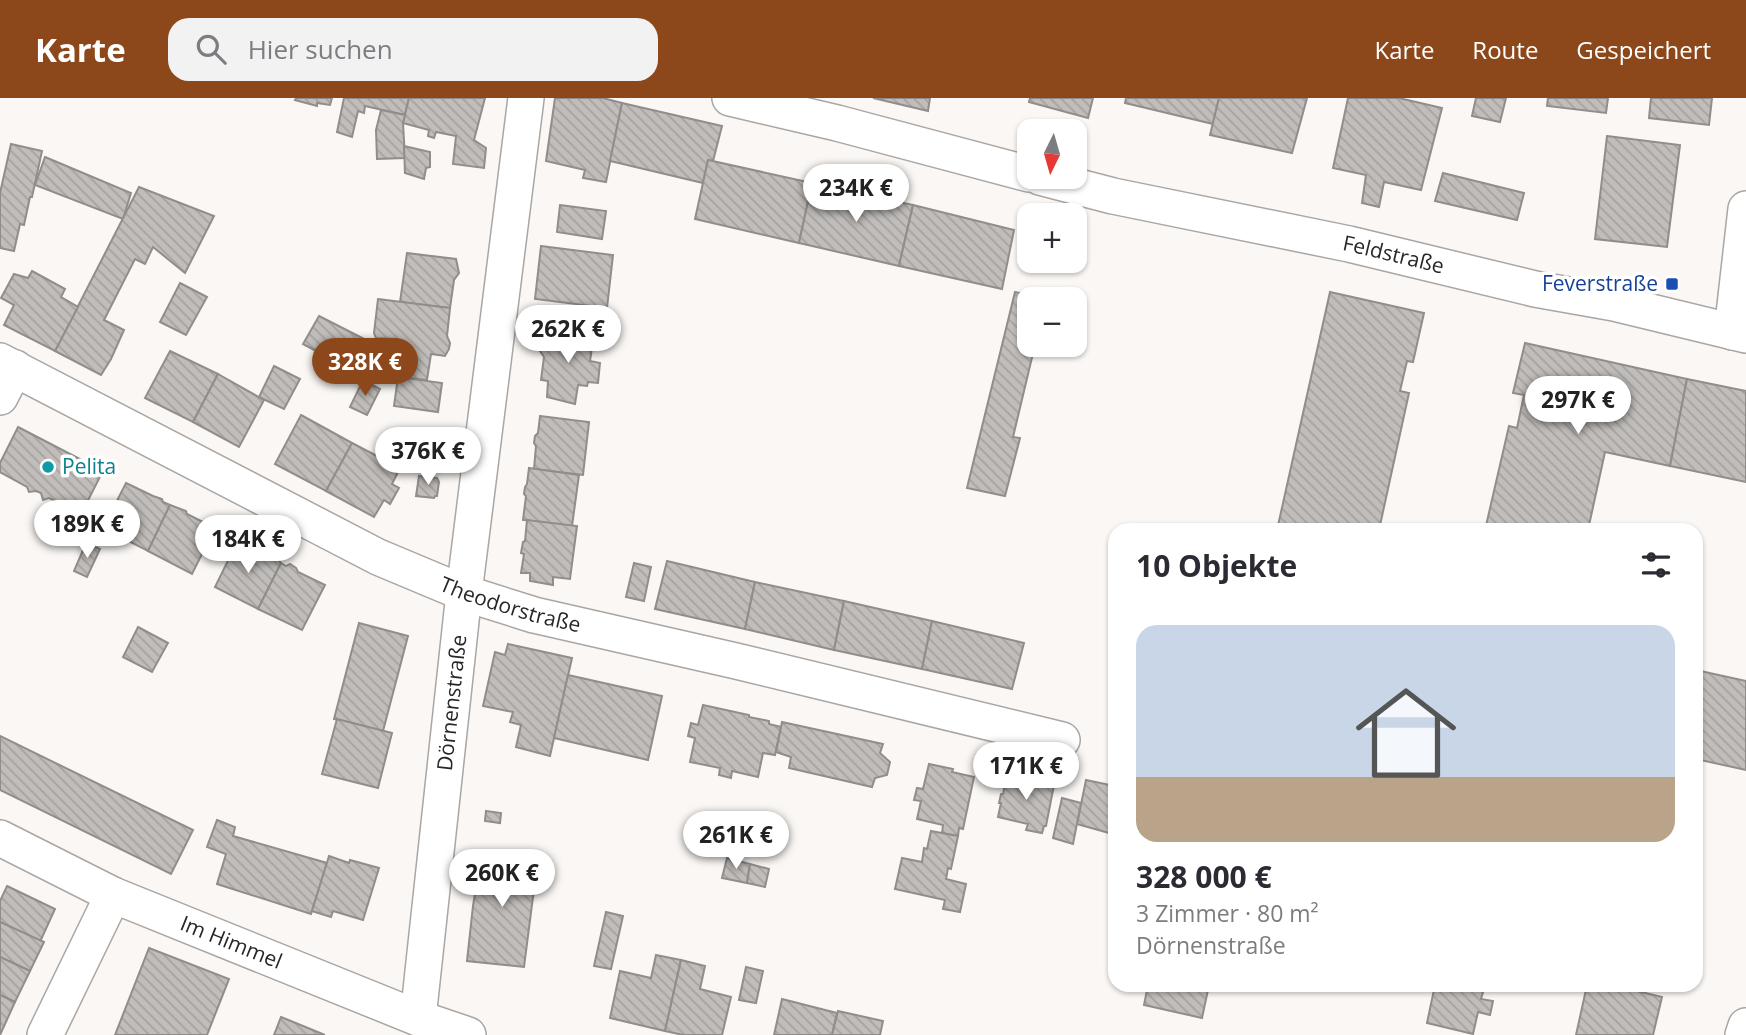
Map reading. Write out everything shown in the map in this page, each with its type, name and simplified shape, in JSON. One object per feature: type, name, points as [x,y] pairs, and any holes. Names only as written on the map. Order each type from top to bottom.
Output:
[{"type":"street","name":"Dörnenstraße","points":[[418,1018],[464,593],[526,98]]},
{"type":"street","points":[[730,98],[1017,171]]},
{"type":"street","name":"Feldstraße","points":[[1086,189],[1349,244],[1535,289],[1614,303],[1739,333]]},
{"type":"street","points":[[1739,333],[1746,209]]},
{"type":"street","name":"Theodorstraße","points":[[5,375],[378,557],[464,593],[534,615],[1062,740]]},
{"type":"street","name":"Im Himmel","points":[[0,838],[113,895],[418,1018],[468,1035]]},
{"type":"street","points":[[45,1035],[113,895]]},
{"type":"street","points":[[1743,1035],[1746,1026]]},
{"type":"building","points":[[332,98],[330,105],[317,103],[317,106],[295,100]]},
{"type":"building","points":[[344,98],[409,98],[405,115],[365,106],[364,113],[358,111],[352,137],[337,132]]},
{"type":"building","points":[[409,98],[485,98],[474,140],[486,148],[484,168],[453,164],[456,136],[436,132],[434,138],[428,136],[429,130],[403,123]]},
{"type":"building","points":[[555,98],[603,98],[622,103],[606,182],[583,178],[585,170],[546,161]]},
{"type":"building","points":[[873,98],[930,98],[928,111]]},
{"type":"building","points":[[1030,98],[1093,98],[1088,118],[1029,102]]},
{"type":"building","points":[[1126,98],[1219,98],[1213,124],[1125,103]]},
{"type":"building","points":[[1219,98],[1307,98],[1292,153],[1210,135]]},
{"type":"building","points":[[1348,98],[1399,98],[1442,108],[1421,190],[1384,182],[1379,207],[1362,203],[1366,175],[1333,168]]},
{"type":"building","points":[[1476,98],[1506,98],[1500,122],[1472,116]]},
{"type":"building","points":[[1548,98],[1608,98],[1606,113],[1547,106]]},
{"type":"building","points":[[1651,98],[1712,98],[1709,125],[1649,118]]},
{"type":"building","points":[[622,103],[722,126],[713,161],[708,160],[703,183],[610,161]]},
{"type":"building","points":[[381,110],[405,115],[405,158],[377,159],[376,130]]},
{"type":"building","points":[[1607,136],[1680,145],[1667,247],[1595,239]]},
{"type":"building","points":[[11,144],[42,151],[32,197],[24,225],[20,224],[14,251],[0,248],[0,193]]},
{"type":"building","points":[[404,146],[430,152],[430,167],[426,168],[424,179],[405,173]]},
{"type":"building","points":[[45,157],[131,193],[123,219],[35,185]]},
{"type":"building","points":[[708,160],[812,183],[799,243],[695,219]]},
{"type":"building","points":[[1443,173],[1524,193],[1517,220],[1435,201]]},
{"type":"building","points":[[812,183],[913,205],[899,266],[799,243]]},
{"type":"building","points":[[139,187],[214,216],[185,273],[153,247],[145,264],[135,259],[104,320],[124,330],[101,375],[55,351]]},
{"type":"building","points":[[560,205],[606,211],[602,239],[557,232]]},
{"type":"building","points":[[913,205],[1014,230],[1002,289],[899,266]]},
{"type":"building","points":[[541,246],[613,255],[607,308],[535,299]]},
{"type":"building","points":[[407,253],[456,259],[459,273],[454,280],[450,308],[400,302]]},
{"type":"building","points":[[32,271],[65,289],[61,297],[78,307],[55,351],[4,325],[14,305],[1,298],[14,274],[28,278]]},
{"type":"building","points":[[180,283],[207,297],[186,335],[160,322]]},
{"type":"building","points":[[1017,292],[1017,357],[1032,357],[1013,437],[1020,438],[1005,496],[967,488]]},
{"type":"building","points":[[1330,292],[1424,313],[1413,362],[1407,361],[1400,391],[1409,393],[1381,523],[1279,523]]},
{"type":"building","points":[[378,299],[450,308],[447,336],[449,349],[445,356],[431,354],[427,380],[391,376],[395,339],[376,338],[374,333]]},
{"type":"building","points":[[319,316],[370,342],[364,351],[354,348],[344,366],[303,344]]},
{"type":"building","points":[[564,330],[580,332],[579,339],[593,341],[590,361],[600,363],[598,383],[578,385],[575,404],[547,397],[548,381],[541,380],[544,357],[540,351],[542,342],[546,334],[562,337]]},
{"type":"building","points":[[1525,343],[1687,379],[1670,466],[1605,452],[1590,523],[1487,523],[1509,426],[1517,428],[1524,395],[1513,393]]},
{"type":"building","points":[[170,351],[218,374],[193,422],[145,398]]},
{"type":"building","points":[[274,366],[300,379],[284,409],[259,397]]},
{"type":"building","points":[[218,374],[264,400],[239,447],[193,422]]},
{"type":"building","points":[[398,377],[442,383],[438,412],[394,406]]},
{"type":"building","points":[[1687,379],[1746,391],[1746,482],[1670,466]]},
{"type":"building","points":[[363,380],[380,389],[367,415],[350,407]]},
{"type":"building","points":[[301,415],[352,443],[326,491],[275,464]]},
{"type":"building","points":[[540,416],[589,422],[583,475],[534,469],[534,443]]},
{"type":"building","name":"Pelita","points":[[18,427],[103,471],[81,514],[49,498],[43,500],[41,493],[29,492],[27,487],[0,472],[0,463]]},
{"type":"building","points":[[352,443],[400,468],[392,484],[399,488],[390,504],[384,500],[374,517],[326,491]]},
{"type":"building","points":[[529,468],[579,475],[572,526],[523,520]]},
{"type":"building","points":[[419,476],[437,478],[437,496],[416,496]]},
{"type":"building","points":[[126,483],[170,505],[148,551],[103,528]]},
{"type":"building","points":[[170,505],[215,528],[192,574],[148,551]]},
{"type":"building","points":[[527,520],[577,526],[570,579],[553,577],[553,585],[530,581],[530,573],[521,573],[524,554],[521,553]]},
{"type":"building","points":[[238,540],[264,554],[274,556],[281,563],[258,609],[215,587]]},
{"type":"building","points":[[86,543],[100,549],[87,577],[74,571]]},
{"type":"building","points":[[667,561],[755,582],[745,629],[655,609]]},
{"type":"building","points":[[281,563],[286,566],[290,564],[298,572],[325,585],[302,630],[258,609]]},
{"type":"building","points":[[634,563],[651,567],[644,601],[626,597]]},
{"type":"building","points":[[755,582],[844,601],[834,650],[745,629]]},
{"type":"building","points":[[844,601],[932,621],[922,669],[834,650]]},
{"type":"building","points":[[932,621],[1024,643],[1012,689],[922,669]]},
{"type":"building","points":[[359,623],[408,636],[383,731],[334,719]]},
{"type":"building","points":[[138,627],[168,643],[152,672],[123,657]]},
{"type":"building","points":[[508,644],[572,658],[550,756],[516,747],[521,725],[510,722],[513,712],[483,706],[495,652],[505,655]]},
{"type":"building","points":[[1703,672],[1746,681],[1746,770],[1703,761]]},
{"type":"building","points":[[568,675],[662,696],[648,760],[554,738]]},
{"type":"building","points":[[703,705],[749,715],[781,727],[775,755],[763,753],[758,777],[732,771],[731,778],[719,775],[720,768],[690,762],[695,738],[688,736],[691,723],[698,725]]},
{"type":"building","points":[[337,719],[392,733],[378,788],[322,774]]},
{"type":"building","points":[[782,722],[883,744],[880,753],[890,762],[887,775],[875,778],[872,787],[789,768],[791,757],[776,752]]},
{"type":"building","points":[[0,736],[193,830],[171,874],[0,790]]},
{"type":"building","points":[[929,764],[974,777],[963,829],[959,828],[958,836],[942,833],[943,825],[917,819],[921,801],[914,800],[917,788],[923,789]]},
{"type":"building","points":[[1007,775],[1054,785],[1046,826],[1042,833],[1026,830],[1028,824],[998,817]]},
{"type":"building","points":[[1086,780],[1108,785],[1108,833],[1077,824]]},
{"type":"building","points":[[1062,798],[1081,803],[1073,844],[1053,838]]},
{"type":"building","points":[[486,811],[501,813],[500,823],[485,821]]},
{"type":"building","points":[[217,820],[235,827],[233,836],[327,863],[311,914],[217,884],[226,854],[207,847]]},
{"type":"building","points":[[931,831],[958,836],[951,869],[948,868],[946,879],[966,884],[960,912],[943,909],[945,900],[895,889],[902,858],[922,862]]},
{"type":"building","points":[[482,851],[538,858],[524,967],[467,961]]},
{"type":"building","points":[[329,856],[349,863],[350,860],[379,868],[363,920],[333,911],[331,917],[312,911]]},
{"type":"building","points":[[727,858],[750,864],[747,883],[722,878]]},
{"type":"building","points":[[750,864],[769,869],[765,887],[747,883]]},
{"type":"building","points":[[7,886],[55,909],[40,942],[0,922],[0,901]]},
{"type":"building","points":[[606,912],[623,916],[611,969],[594,966]]},
{"type":"building","points":[[0,922],[44,942],[30,971],[0,957]]},
{"type":"building","points":[[149,948],[229,979],[207,1035],[115,1035]]},
{"type":"building","points":[[656,955],[681,960],[665,1031],[610,1018],[620,971],[651,978]]},
{"type":"building","points":[[0,957],[30,971],[15,1002],[0,995]]},
{"type":"building","points":[[681,960],[705,966],[700,989],[731,997],[722,1035],[683,1035],[665,1031]]},
{"type":"building","points":[[746,967],[763,971],[756,1003],[739,1000]]},
{"type":"building","points":[[1147,992],[1208,992],[1202,1018],[1144,1005]]},
{"type":"building","points":[[1434,992],[1483,992],[1481,999],[1493,1001],[1490,1015],[1478,1012],[1473,1034],[1427,1023]]},
{"type":"building","points":[[1585,992],[1641,992],[1662,997],[1653,1035],[1576,1035]]},
{"type":"building","points":[[0,995],[15,1002],[0,1035]]},
{"type":"building","points":[[782,999],[837,1013],[832,1035],[774,1035]]},
{"type":"building","points":[[838,1011],[883,1021],[880,1035],[832,1035]]},
{"type":"building","points":[[281,1017],[325,1035],[274,1035]]},
{"type":"place","name":"Feverstraße","points":[[1672,284]]},
{"type":"place","name":"Pelita","points":[[48,467]]}]
